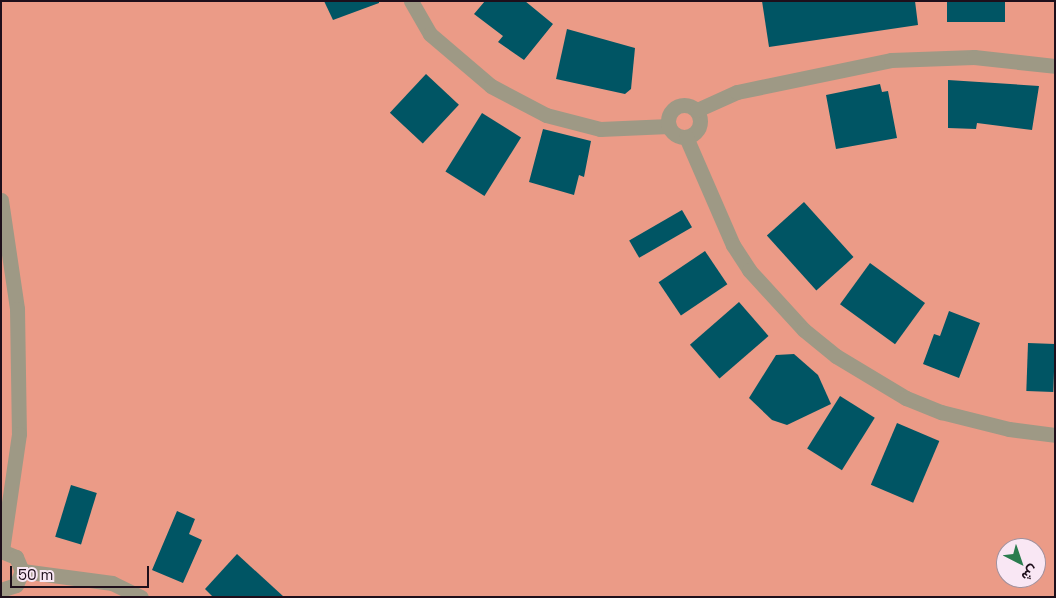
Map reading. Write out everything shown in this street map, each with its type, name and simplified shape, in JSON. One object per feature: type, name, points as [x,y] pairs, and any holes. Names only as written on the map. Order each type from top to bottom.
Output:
[{"type":"street","points":[[411,1],[430,34],[491,86],[546,116],[600,130],[668,126]]},
{"type":"street","points":[[697,110],[737,92],[892,60],[974,57],[1055,66]]},
{"type":"street","points":[[688,104],[697,110],[699,127],[686,137],[675,134],[668,126],[669,114],[676,106],[688,104]]},
{"type":"street","points":[[686,137],[725,228],[749,270],[804,330],[836,356],[906,398],[941,412],[1009,429],[1055,435]]},
{"type":"street","points":[[1,200],[17,309],[19,434],[2,551],[16,557],[22,571],[16,585],[1,590]]},
{"type":"street","points":[[22,571],[112,583],[141,597]]},
{"type":"shaded area","points":[[1,1],[1055,1],[1055,597],[1,597]]},
{"type":"building","points":[[324,1],[379,1],[379,3],[333,20]]},
{"type":"building","points":[[485,1],[525,1],[553,24],[524,60],[498,42],[503,36],[474,14]]},
{"type":"building","points":[[762,1],[915,1],[918,25],[769,47]]},
{"type":"building","points":[[947,1],[1005,1],[1005,22],[947,22]]},
{"type":"building","points":[[567,29],[635,48],[631,89],[625,94],[556,79]]},
{"type":"building","points":[[426,74],[459,105],[423,143],[390,113]]},
{"type":"building","points":[[948,80],[1039,86],[1032,130],[977,123],[976,129],[948,128]]},
{"type":"building","points":[[880,84],[882,92],[888,91],[897,138],[836,149],[826,95]]},
{"type":"building","points":[[482,113],[521,137],[484,196],[445,172]]},
{"type":"building","points":[[543,129],[591,141],[584,177],[579,175],[574,195],[529,182]]},
{"type":"building","points":[[804,202],[854,257],[816,290],[767,235]]},
{"type":"building","points":[[682,210],[692,227],[639,258],[629,240]]},
{"type":"building","points":[[705,251],[727,284],[681,315],[659,282]]},
{"type":"building","points":[[870,263],[925,303],[895,344],[840,304]]},
{"type":"building","points":[[739,302],[769,336],[719,379],[690,345]]},
{"type":"building","points":[[949,311],[980,323],[959,378],[923,364],[934,334],[940,336]]},
{"type":"building","points":[[1028,343],[1055,344],[1053,392],[1026,391]]},
{"type":"building","points":[[794,354],[818,375],[831,404],[787,425],[772,420],[749,398],[776,355]]},
{"type":"building","points":[[840,396],[875,418],[842,470],[807,449]]},
{"type":"building","points":[[897,423],[939,441],[913,503],[871,485]]},
{"type":"building","points":[[71,485],[97,493],[81,545],[55,537]]},
{"type":"building","points":[[177,511],[195,519],[189,534],[202,540],[183,583],[152,570]]},
{"type":"building","points":[[237,554],[284,597],[213,597],[205,589]]}]
